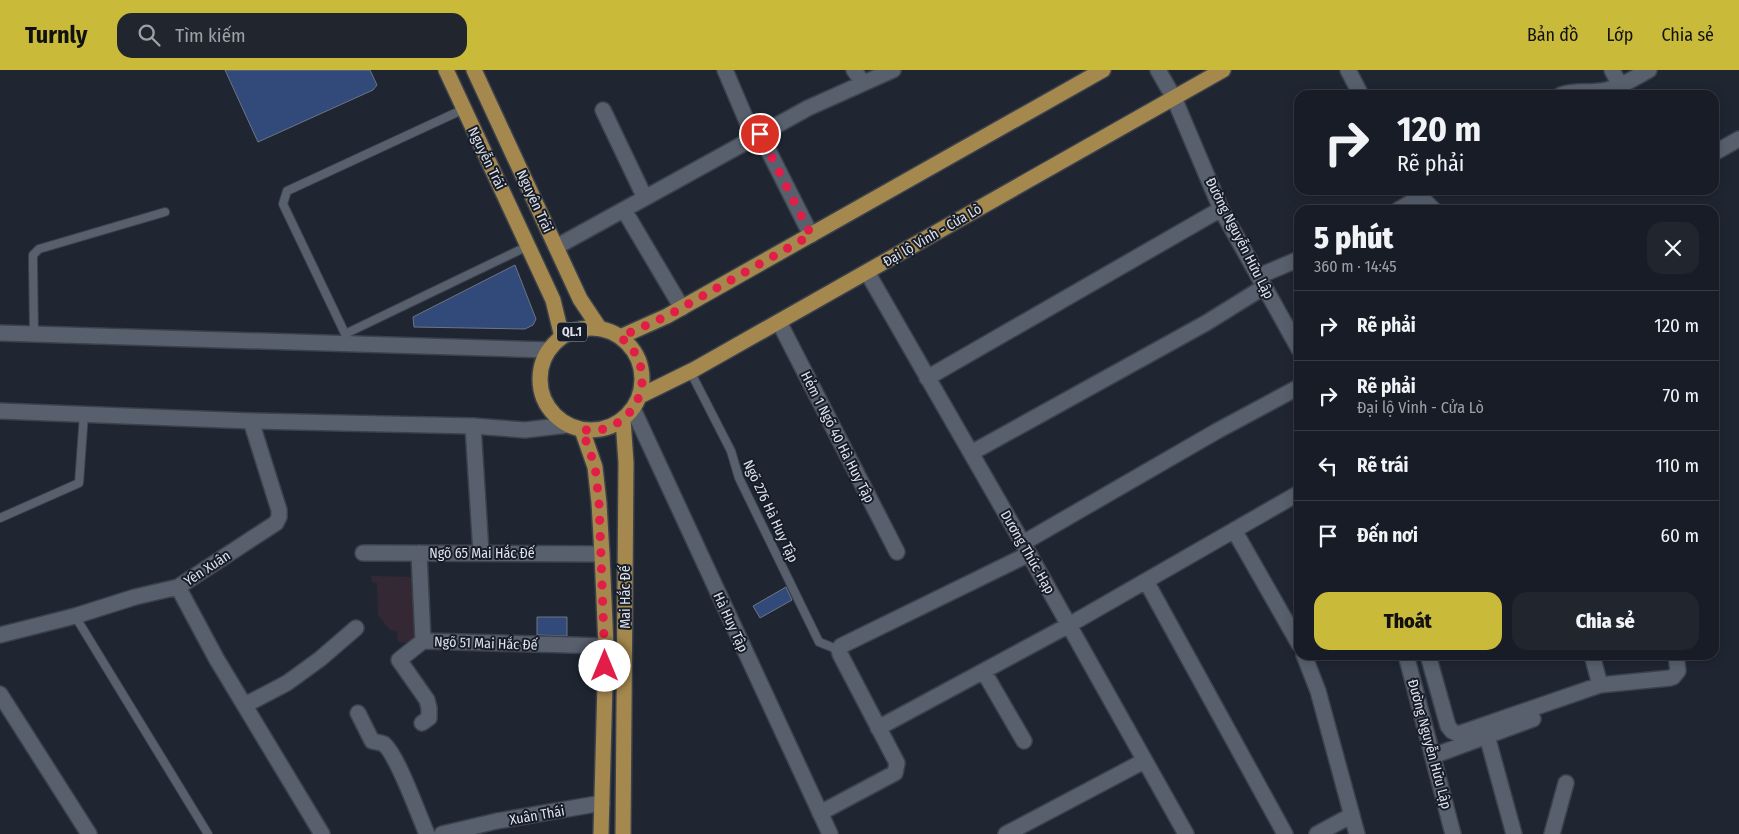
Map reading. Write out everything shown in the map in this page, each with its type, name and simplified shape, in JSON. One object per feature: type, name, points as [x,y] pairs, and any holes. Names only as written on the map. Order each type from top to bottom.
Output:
[{"type":"main road","name":"Nguyễn Trãi","points":[[446,70],[529,245]]},
{"type":"main road","name":"Nguyên Trãi","points":[[474,70],[580,298],[600,329]]},
{"type":"main road","points":[[620,337],[682,308],[1103,70]]},
{"type":"main road","name":"Đại lộ Vinh - Cửa Lò","points":[[632,408],[690,371],[1223,70]]},
{"type":"main road","name":"QL.1","points":[[529,245],[554,300],[562,337]]},
{"type":"main road","name":"QL.1","points":[[575,427],[556,417],[547,405],[541,392],[540,377],[542,363],[549,350],[562,337],[571,332],[586,328],[600,329],[620,337],[636,353],[643,381],[632,408]]},
{"type":"main road","points":[[575,427],[596,430],[611,427],[632,408]]},
{"type":"main road","name":"Mai Hắc Đế","points":[[623,834],[626,463],[632,408]]},
{"type":"main road","name":"Mai Hắc Đế","points":[[575,427],[595,466],[599,502],[606,646],[601,834]]},
{"type":"street","points":[[725,70],[757,136],[811,235]]},
{"type":"street","points":[[854,70],[863,83]]},
{"type":"street","points":[[556,247],[757,136],[834,96],[893,70]]},
{"type":"street","name":"Đường Nguyễn Hữu Lập","points":[[1158,70],[1174,98],[1222,209],[1294,340]]},
{"type":"street","points":[[1348,70],[1358,90]]},
{"type":"street","points":[[1612,70],[1623,90],[1648,70]]},
{"type":"street","points":[[603,110],[645,198]]},
{"type":"street","points":[[1719,150],[1739,139]]},
{"type":"street","points":[[1404,205],[1415,195],[1429,205]]},
{"type":"street","points":[[928,378],[1222,209]]},
{"type":"street","points":[[624,210],[682,308]]},
{"type":"street","points":[[971,453],[1206,323],[1262,282],[1294,262]]},
{"type":"street","name":"Dương Thúc Hạp","points":[[867,272],[1026,549],[1186,834]]},
{"type":"street","name":"Hẻm 1 Ngõ 40 Hà Huy Tập","points":[[778,322],[897,552]]},
{"type":"street","points":[[0,333],[348,339],[549,350]]},
{"type":"street","points":[[820,813],[895,773],[897,763],[840,654],[839,650],[842,646],[1026,549],[1217,431],[1294,390]]},
{"type":"street","name":"Hà Huy Tập","points":[[632,408],[830,834]]},
{"type":"street","points":[[0,411],[473,426],[525,430],[575,427]]},
{"type":"street","name":"Yên Xuân","points":[[0,635],[75,616],[178,586],[276,523],[279,517],[279,510],[251,420]]},
{"type":"street","points":[[473,426],[481,553]]},
{"type":"street","points":[[878,728],[1069,625],[1294,496]]},
{"type":"street","points":[[1234,530],[1294,635]]},
{"type":"street","name":"Ngõ 65 Mai Hắc Đế","points":[[363,553],[602,554]]},
{"type":"street","name":"Ngõ 51 Mai Hắc Đế","points":[[419,553],[423,641],[606,646]]},
{"type":"street","points":[[1146,581],[1285,834]]},
{"type":"street","points":[[178,586],[216,658],[322,834]]},
{"type":"street","points":[[246,705],[287,683],[320,659],[356,628]]},
{"type":"street","points":[[422,723],[429,718],[427,700],[399,660],[423,641]]},
{"type":"street","points":[[1306,660],[1318,692],[1357,834]]},
{"type":"street","name":"Đường Nguyễn Hữu Lập","points":[[1407,660],[1453,834]]},
{"type":"street","points":[[1429,660],[1448,726],[1458,734],[1600,685],[1673,677],[1678,671],[1677,660]]},
{"type":"street","points":[[1593,660],[1600,685]]},
{"type":"street","points":[[984,672],[1024,741]]},
{"type":"street","points":[[0,694],[89,834]]},
{"type":"street","points":[[1433,756],[1568,706]]},
{"type":"street","points":[[358,714],[372,741],[381,742],[389,751],[404,779],[427,834]]},
{"type":"street","points":[[1487,736],[1514,834]]},
{"type":"street","points":[[1006,834],[1144,761]]},
{"type":"street","points":[[1552,834],[1566,783]]},
{"type":"street","name":"Xuân Thái","points":[[442,834],[602,803]]},
{"type":"street","points":[[1317,834],[1352,815]]},
{"type":"lane","points":[[464,109],[288,192],[283,204],[348,339],[529,245]]},
{"type":"lane","points":[[34,334],[32,264],[33,255],[39,249],[165,212]]},
{"type":"lane","name":"Ngõ 276 Hà Huy Tập","points":[[690,371],[731,451],[740,478],[820,642],[839,650]]},
{"type":"lane","points":[[0,518],[79,483],[84,414]]},
{"type":"lane","points":[[75,616],[208,834]]},
{"type":"shaded area","points":[[371,576],[417,577],[417,641],[409,640],[409,643],[398,642],[397,631],[390,630],[378,615],[377,583],[372,582]]},
{"type":"building","points":[[225,70],[370,70],[377,85],[373,90],[258,142]]},
{"type":"building","points":[[515,265],[536,319],[533,325],[525,329],[414,327],[413,317]]},
{"type":"building","points":[[786,587],[792,600],[760,618],[753,606]]},
{"type":"building","points":[[537,617],[567,617],[567,636],[537,635]]},
{"type":"route","points":[[605,666],[606,646],[599,502],[595,466],[582,430],[611,427],[634,409],[640,396],[643,381],[641,367],[636,353],[620,337],[667,316],[811,235],[760,134]]}]
